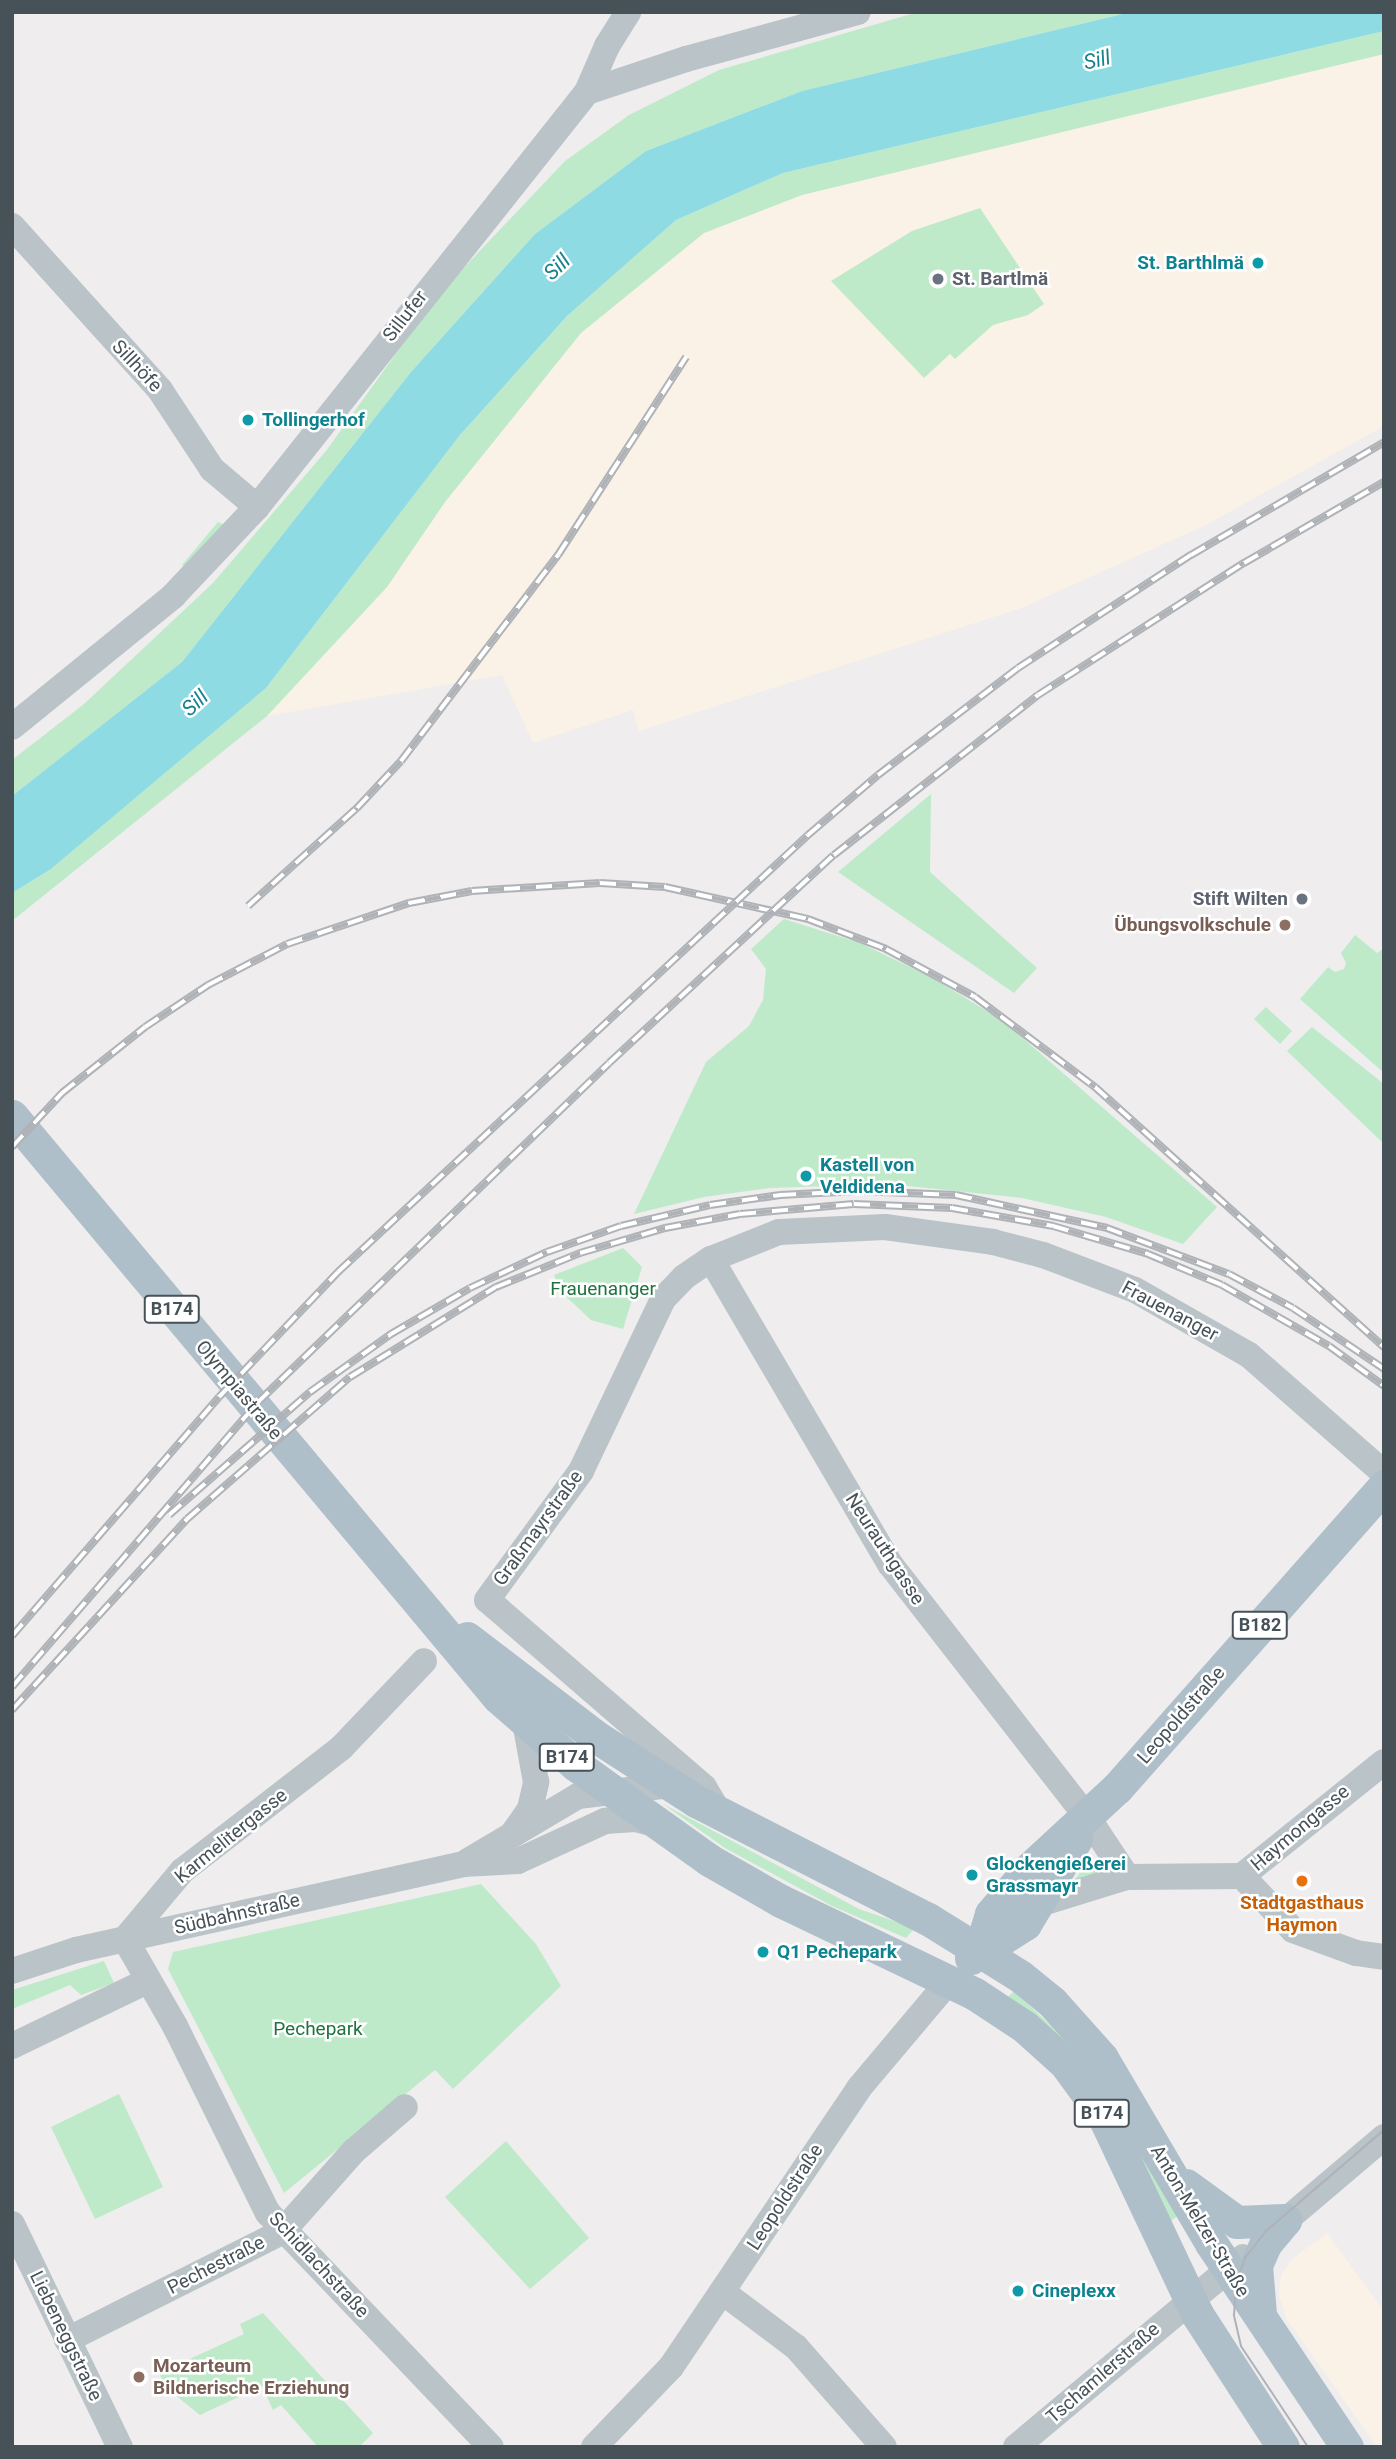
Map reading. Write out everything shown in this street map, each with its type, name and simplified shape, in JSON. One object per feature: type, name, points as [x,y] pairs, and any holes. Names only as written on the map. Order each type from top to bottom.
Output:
[{"type":"main road","name":"Olympiastraße","points":[[12,1116],[331,1503],[422,1603]]},
{"type":"main road","name":"Leopoldstraße","points":[[980,1950],[991,1914],[1028,1870],[1088,1818],[1384,1486]]},
{"type":"main road","name":"B174","points":[[422,1603],[498,1697],[655,1824],[781,1901],[950,1980]]},
{"type":"main road","name":"B174","points":[[422,1603],[566,1715],[721,1816],[928,1919],[980,1950]]},
{"type":"main road","name":"Leopoldstraße","points":[[950,1980],[980,1950],[1024,1924],[1039,1904],[1088,1818]]},
{"type":"main road","name":"Anton-Melzer-Straße","points":[[980,1950],[1034,1987],[1086,2036],[1227,2269],[1347,2447]]},
{"type":"main road","name":"Anton-Melzer-Straße","points":[[950,1980],[1025,2026],[1079,2080],[1117,2143],[1189,2299],[1283,2447]]},
{"type":"main road","points":[[1172,2177],[1237,2222],[1285,2220]]},
{"type":"main road","points":[[1262,2323],[1256,2265],[1266,2243],[1285,2220]]},
{"type":"street","name":"Sillufer","points":[[12,727],[173,596],[257,507],[587,92],[607,46],[628,12]]},
{"type":"street","points":[[587,92],[858,12]]},
{"type":"street","name":"Sillhöfe","points":[[12,226],[160,390],[212,469],[257,507]]},
{"type":"street","name":"Frauenanger","points":[[711,1259],[779,1232],[847,1227],[940,1232],[1043,1255],[1135,1290],[1249,1355],[1384,1473]]},
{"type":"street","name":"Graßmayrstraße","points":[[711,1259],[684,1277],[663,1299],[581,1471],[486,1600],[704,1787],[721,1816]]},
{"type":"street","name":"Neurauthgasse","points":[[711,1259],[890,1564],[1088,1818]]},
{"type":"street","name":"Karmelitergasse","points":[[125,1939],[182,1871],[341,1748],[424,1661]]},
{"type":"street","points":[[513,1834],[530,1809],[536,1782],[526,1721]]},
{"type":"street","name":"Haymongasse","points":[[1039,1904],[1127,1877],[1242,1876],[1384,1762]]},
{"type":"street","points":[[463,1864],[579,1796],[670,1784]]},
{"type":"street","points":[[463,1864],[518,1861],[592,1825],[618,1818],[655,1824]]},
{"type":"street","points":[[1088,1818],[1127,1877]]},
{"type":"street","name":"Südbahnstraße","points":[[12,1971],[125,1939],[463,1864]]},
{"type":"street","points":[[1242,1876],[1293,1930],[1356,1953],[1384,1957]]},
{"type":"street","points":[[12,2046],[147,1981],[125,1939]]},
{"type":"street","name":"Leopoldstraße","points":[[594,2447],[671,2367],[724,2293],[859,2088],[950,1980]]},
{"type":"street","name":"Schidlachstraße","points":[[147,1981],[282,2232],[491,2447]]},
{"type":"street","name":"Pechestraße","points":[[67,2340],[282,2232],[354,2151],[405,2107]]},
{"type":"street","name":"Tschamlerstraße","points":[[1016,2447],[1384,2137]]},
{"type":"street","name":"Liebeneggstraße","points":[[12,2224],[120,2447]]},
{"type":"street","points":[[724,2293],[796,2347],[884,2447]]},
{"type":"shaded area","points":[[1384,54],[1384,426],[1206,525],[1019,609],[639,731],[633,710],[533,743],[502,675],[267,716],[387,587],[445,502],[581,333],[704,233],[802,195]]},
{"type":"shaded area","points":[[1327,2233],[1384,2311],[1384,2447],[1377,2447],[1286,2318],[1279,2294],[1281,2275],[1292,2259]]},
{"type":"green space","points":[[918,12],[1131,12],[802,91],[646,151],[535,234],[411,372],[182,662],[12,796],[12,760],[84,704],[213,583],[326,451],[438,295],[565,161],[629,115],[719,70]]},
{"type":"green space","points":[[1384,31],[1384,54],[802,195],[704,233],[581,333],[445,502],[387,587],[267,716],[12,921],[12,893],[51,869],[266,688],[460,435],[567,316],[676,220],[783,173]]},
{"type":"green space","points":[[980,208],[1044,304],[1028,315],[993,325],[955,359],[950,354],[924,378],[831,281],[912,231]]},
{"type":"green space","points":[[218,522],[225,525],[186,568],[182,565]]},
{"type":"green space","points":[[931,794],[930,872],[1037,968],[1014,993],[838,872]]},
{"type":"green space","points":[[784,919],[860,943],[931,977],[1003,1021],[1217,1207],[1183,1244],[1106,1217],[1022,1198],[889,1184],[769,1188],[704,1197],[634,1214],[706,1062],[749,1026],[763,1000],[766,969],[751,949]]},
{"type":"green space","points":[[1355,935],[1377,953],[1384,948],[1384,1073],[1300,999],[1328,967],[1335,972],[1344,969],[1346,963],[1341,953]]},
{"type":"green space","points":[[1266,1007],[1292,1031],[1280,1044],[1254,1019]]},
{"type":"green space","points":[[1312,1027],[1384,1084],[1384,1144],[1287,1051]]},
{"type":"green space","name":"Frauenanger","points":[[623,1248],[642,1267],[623,1329],[591,1320],[560,1291],[554,1275]]},
{"type":"green space","points":[[663,1804],[859,1909],[915,1928],[906,1938],[832,1906],[725,1848]]},
{"type":"green space","points":[[1091,1861],[1100,1863],[1103,1874],[1072,1882]]},
{"type":"green space","name":"Pechepark","points":[[481,1884],[536,1944],[561,1986],[453,2089],[435,2070],[284,2193],[168,1969],[173,1952]]},
{"type":"green space","points":[[104,1961],[114,1983],[81,1995],[70,1985],[12,2009],[12,1990]]},
{"type":"green space","points":[[1014,1991],[1074,2047],[1179,2215],[1168,2223],[1007,1998]]},
{"type":"green space","points":[[119,2094],[163,2187],[95,2219],[51,2127]]},
{"type":"green space","points":[[506,2141],[589,2238],[530,2289],[445,2197]]},
{"type":"green space","points":[[263,2313],[373,2433],[359,2447],[318,2447],[281,2405],[273,2410],[262,2386],[200,2415],[175,2395],[170,2396],[160,2375],[162,2366],[176,2361],[179,2364],[244,2334],[240,2324]]},
{"type":"water","name":"Sill","points":[[1131,12],[1384,12],[1384,31],[783,173],[676,220],[567,316],[460,435],[266,688],[51,869],[12,893],[12,796],[182,662],[411,372],[535,234],[646,151],[802,91]]},
{"type":"tram line","points":[[1308,2447],[1241,2346],[1234,2315],[1236,2283],[1245,2258],[1266,2231],[1384,2130]]},
{"type":"railway","points":[[248,906],[357,808],[401,761],[558,555],[686,357]]},
{"type":"railway","points":[[12,1636],[219,1397],[338,1272],[808,835],[878,775],[1018,668],[1191,555],[1384,442]]},
{"type":"railway","points":[[12,1687],[257,1403],[609,1063],[834,855],[1038,695],[1244,563],[1384,482]]},
{"type":"railway","points":[[12,1147],[62,1093],[145,1027],[208,985],[287,944],[409,903],[472,891],[600,883],[665,887],[808,919],[886,949],[975,997],[1095,1087],[1384,1347]]},
{"type":"railway","points":[[169,1515],[310,1392],[391,1334],[470,1288],[547,1252],[621,1226],[710,1205],[780,1195],[859,1191],[956,1195],[1107,1228],[1229,1274],[1293,1308],[1384,1369]]},
{"type":"railway","points":[[12,1710],[187,1519],[350,1377],[496,1287],[580,1253],[665,1228],[740,1214],[854,1204],[952,1208],[1053,1226],[1148,1254],[1222,1285],[1329,1346],[1384,1386]]},
{"type":"place","name":"St. Barthlmä","points":[[1258,263]]},
{"type":"place","name":"St. Bartlmä","points":[[938,279]]},
{"type":"place","name":"Tollingerhof","points":[[248,420]]},
{"type":"place","name":"Stift Wilten","points":[[1302,899]]},
{"type":"place","name":"Übungsvolkschule","points":[[1285,925]]},
{"type":"place","name":"Kastell von Veldidena","points":[[806,1176]]},
{"type":"place","name":"Glockengießerei Grassmayr","points":[[972,1875]]},
{"type":"place","name":"Stadtgasthaus Haymon","points":[[1302,1881]]},
{"type":"place","name":"Q1 Pechepark","points":[[763,1952]]},
{"type":"place","name":"Cineplexx","points":[[1018,2291]]},
{"type":"place","name":"Mozarteum Bildnerische Erziehung","points":[[139,2377]]}]
